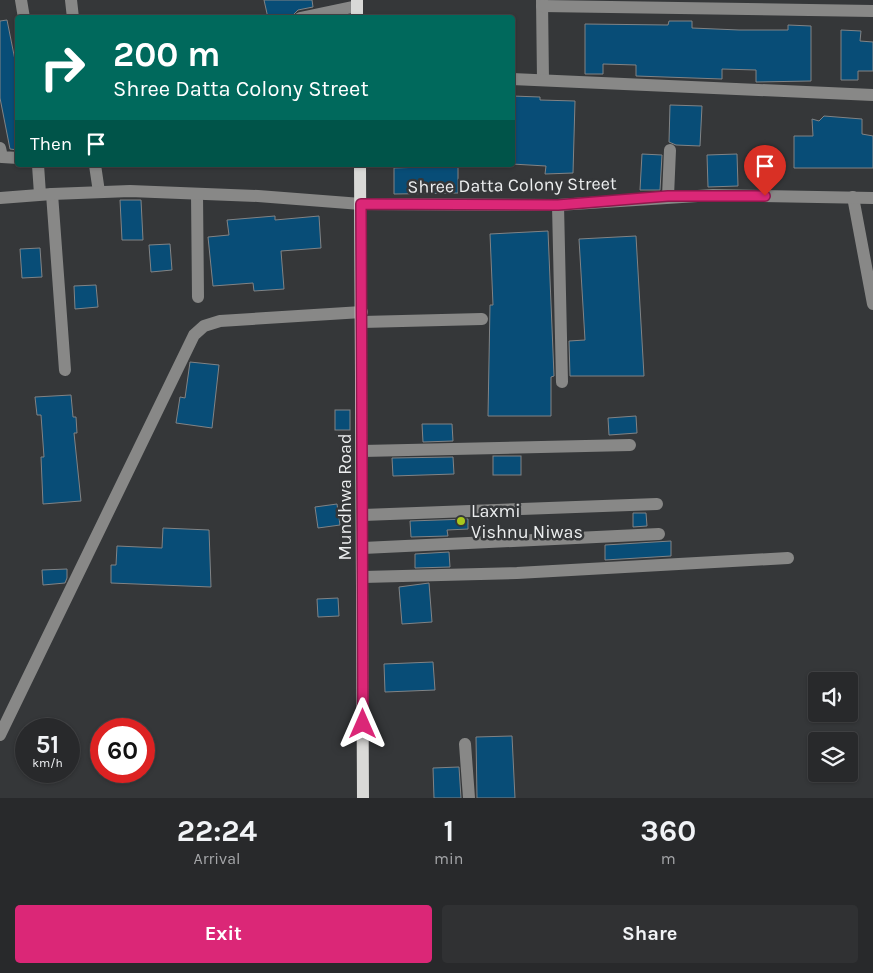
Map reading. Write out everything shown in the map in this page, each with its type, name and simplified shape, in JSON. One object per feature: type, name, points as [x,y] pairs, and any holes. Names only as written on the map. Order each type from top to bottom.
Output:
[{"type":"main road","name":"Mundhwa Road","points":[[360,167],[363,798]]},
{"type":"street","points":[[20,0],[23,15]]},
{"type":"street","points":[[70,0],[72,15]]},
{"type":"street","points":[[543,80],[542,3],[700,4],[873,10]]},
{"type":"street","points":[[317,15],[357,8]]},
{"type":"street","points":[[515,79],[873,95]]},
{"type":"street","points":[[0,148],[2,157],[15,158]]},
{"type":"street","points":[[668,196],[670,150]]},
{"type":"street","points":[[39,167],[46,194],[65,370]]},
{"type":"street","points":[[95,167],[99,192]]},
{"type":"street","name":"Shree Datta Colony Street","points":[[0,198],[99,192],[197,194],[361,204],[558,205],[668,196],[873,198]]},
{"type":"street","points":[[197,194],[198,297]]},
{"type":"street","points":[[853,197],[873,304]]},
{"type":"street","points":[[558,205],[562,382]]},
{"type":"street","points":[[0,735],[194,335],[204,326],[220,321],[362,317],[482,319]]},
{"type":"street","points":[[362,451],[630,445]]},
{"type":"street","points":[[362,515],[657,504]]},
{"type":"street","points":[[363,548],[659,534]]},
{"type":"street","points":[[362,577],[517,573],[788,558]]},
{"type":"street","points":[[465,744],[469,798]]},
{"type":"building","points":[[264,0],[312,0],[313,7],[298,10],[293,15],[267,15]]},
{"type":"building","points":[[7,20],[15,60],[15,150],[10,149],[0,98],[0,21]]},
{"type":"building","points":[[669,21],[692,21],[692,28],[739,30],[788,30],[788,25],[811,26],[811,81],[756,82],[756,70],[722,69],[722,79],[636,76],[636,65],[603,64],[603,74],[585,74],[585,24],[668,25]]},
{"type":"building","points":[[841,30],[861,31],[860,41],[873,42],[873,71],[858,71],[858,80],[841,80]]},
{"type":"building","points":[[515,96],[540,97],[540,100],[575,101],[573,173],[545,174],[546,166],[515,164]]},
{"type":"building","points":[[670,105],[702,106],[700,146],[676,145],[669,142]]},
{"type":"building","points":[[824,116],[862,119],[862,134],[873,136],[873,168],[794,168],[794,136],[813,136],[812,119],[819,121]]},
{"type":"building","points":[[642,154],[662,155],[660,190],[640,190]]},
{"type":"building","points":[[737,154],[738,186],[708,187],[707,155]]},
{"type":"building","points":[[458,167],[458,193],[394,194],[394,168]]},
{"type":"building","points":[[120,200],[141,200],[143,240],[122,240]]},
{"type":"building","points":[[275,216],[275,220],[319,216],[321,248],[281,251],[284,289],[254,291],[253,283],[213,286],[208,237],[229,235],[227,220]]},
{"type":"building","points":[[548,231],[554,376],[551,377],[551,416],[488,416],[490,305],[493,305],[490,234]]},
{"type":"building","points":[[636,236],[644,376],[570,376],[569,341],[585,340],[579,239]]},
{"type":"building","points":[[170,244],[172,270],[151,272],[149,245]]},
{"type":"building","points":[[40,248],[42,277],[22,278],[20,249]]},
{"type":"building","points":[[96,285],[98,307],[75,309],[74,286]]},
{"type":"building","points":[[190,362],[219,365],[212,428],[176,423],[180,397],[185,398]]},
{"type":"building","points":[[71,395],[73,417],[76,417],[77,433],[74,433],[81,501],[43,504],[41,457],[44,457],[41,415],[37,415],[35,397]]},
{"type":"building","points":[[335,410],[350,410],[350,430],[335,430]]},
{"type":"building","points":[[636,416],[637,433],[609,435],[608,418]]},
{"type":"building","points":[[422,424],[452,424],[453,441],[423,442]]},
{"type":"building","points":[[493,456],[521,456],[521,475],[493,475]]},
{"type":"building","points":[[453,457],[454,474],[393,476],[392,458]]},
{"type":"building","points":[[337,504],[340,525],[318,528],[315,507]]},
{"type":"building","points":[[633,513],[646,513],[647,526],[633,527]]},
{"type":"building","points":[[468,519],[468,529],[447,530],[448,536],[411,537],[410,521]]},
{"type":"building","points":[[163,528],[209,530],[211,587],[111,583],[111,565],[116,565],[117,546],[162,548]]},
{"type":"building","points":[[671,541],[671,556],[605,560],[605,545]]},
{"type":"building","points":[[449,552],[450,567],[415,568],[415,554]]},
{"type":"building","points":[[67,569],[65,583],[43,585],[42,570]]},
{"type":"building","points":[[429,583],[432,622],[402,624],[399,587]]},
{"type":"building","points":[[338,598],[339,616],[318,617],[317,599]]},
{"type":"building","points":[[433,662],[435,690],[385,692],[384,664]]},
{"type":"building","points":[[512,736],[515,798],[477,798],[476,737]]},
{"type":"building","points":[[459,767],[461,798],[434,798],[433,768]]},
{"type":"place","name":"Laxmi Vishnu Niwas","points":[[461,521]]},
{"type":"route","points":[[363,724],[361,204],[558,205],[668,196],[765,196]]}]
